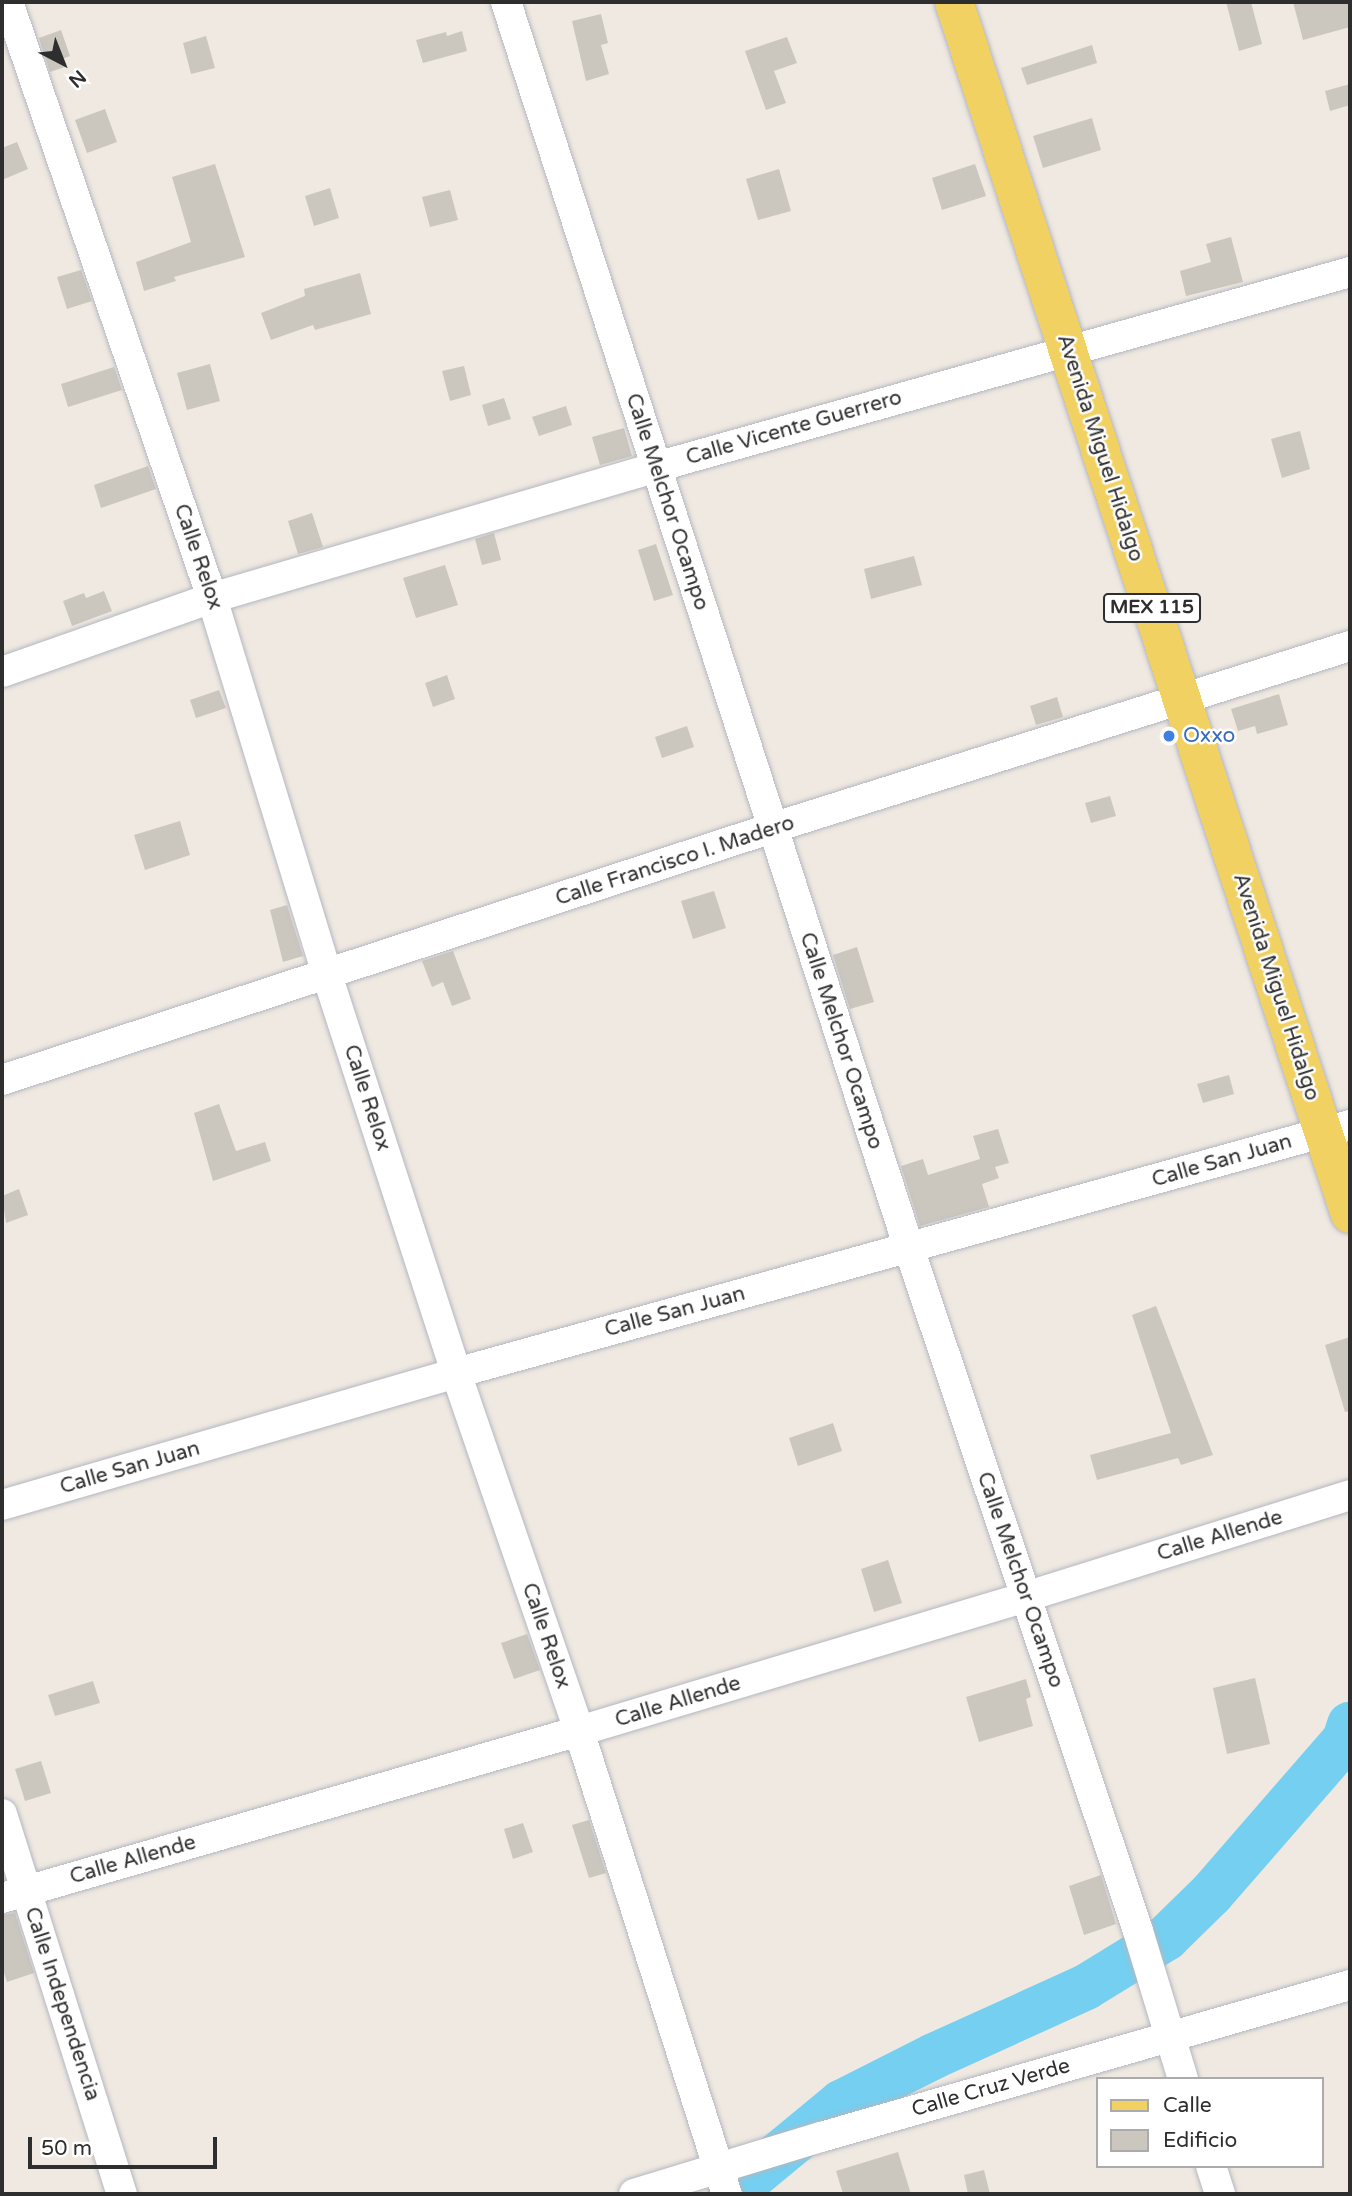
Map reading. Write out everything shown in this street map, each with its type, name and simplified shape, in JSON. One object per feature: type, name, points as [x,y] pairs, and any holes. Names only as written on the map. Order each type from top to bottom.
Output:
[{"type":"main road","name":"Avenida Miguel Hidalgo","points":[[954,2],[1182,698],[1337,1129],[1350,1214]]},
{"type":"street","name":"Calle Relox","points":[[8,2],[212,598],[327,975],[456,1373],[579,1731],[724,2185]]},
{"type":"street","name":"Calle Melchor Ocampo","points":[[506,2],[909,1248],[1138,1931],[1181,2077]]},
{"type":"street","name":"Calle Vicente Guerrero","points":[[2,672],[212,598],[656,467],[1350,272]]},
{"type":"street","name":"Calle Francisco I. Madero","points":[[2,1080],[772,828],[1350,646]]},
{"type":"street","name":"Calle San Juan","points":[[2,1505],[456,1373],[1337,1129]]},
{"type":"street","name":"Calle Allende","points":[[14,1895],[579,1731],[1025,1597],[1350,1495]]},
{"type":"street","name":"Calle Independencia","points":[[2,1814],[14,1895],[122,2194]]},
{"type":"street","name":"Calle Cruz Verde","points":[[634,2194],[724,2185],[751,2158],[1350,1984]]},
{"type":"street","points":[[1212,2168],[1220,2194]]},
{"type":"building","points":[[1226,2],[1251,2],[1262,44],[1239,51]]},
{"type":"building","points":[[1293,2],[1350,2],[1350,27],[1303,40]]},
{"type":"building","points":[[601,14],[608,43],[601,45],[609,74],[586,81],[572,21]]},
{"type":"building","points":[[61,30],[70,56],[62,59],[65,67],[50,72],[39,38]]},
{"type":"building","points":[[462,31],[467,51],[423,63],[416,40]]},
{"type":"building","points":[[206,36],[215,68],[191,74],[183,43]]},
{"type":"building","points":[[787,37],[797,63],[774,71],[786,103],[766,110],[745,51]]},
{"type":"building","points":[[1092,45],[1097,63],[1027,85],[1021,68]]},
{"type":"building","points":[[1350,84],[1350,105],[1330,111],[1325,91]]},
{"type":"building","points":[[105,109],[117,142],[87,153],[75,120]]},
{"type":"building","points":[[1092,118],[1101,150],[1043,168],[1033,136]]},
{"type":"building","points":[[17,142],[28,169],[2,180],[2,148]]},
{"type":"building","points":[[215,164],[245,257],[174,277],[176,281],[144,291],[136,262],[191,242],[172,177]]},
{"type":"building","points":[[975,164],[986,196],[942,210],[932,178]]},
{"type":"building","points":[[779,169],[791,211],[758,220],[746,179]]},
{"type":"building","points":[[330,188],[339,218],[314,226],[305,196]]},
{"type":"building","points":[[450,190],[458,220],[430,227],[422,197]]},
{"type":"building","points":[[1231,237],[1243,282],[1186,296],[1180,271],[1211,262],[1206,244]]},
{"type":"building","points":[[81,270],[92,301],[67,309],[57,277]]},
{"type":"building","points":[[360,273],[371,314],[315,330],[313,325],[271,340],[261,313],[305,296],[304,289]]},
{"type":"building","points":[[210,364],[220,401],[187,410],[177,373]]},
{"type":"building","points":[[464,366],[471,395],[450,401],[442,371]]},
{"type":"building","points":[[114,367],[122,390],[68,407],[61,384]]},
{"type":"building","points":[[504,398],[511,419],[488,426],[482,405]]},
{"type":"building","points":[[566,406],[572,425],[539,436],[532,417]]},
{"type":"building","points":[[624,428],[632,456],[600,465],[592,437]]},
{"type":"building","points":[[1300,431],[1310,469],[1282,478],[1271,439]]},
{"type":"building","points":[[148,466],[156,489],[101,508],[94,485]]},
{"type":"building","points":[[312,513],[323,547],[298,554],[288,521]]},
{"type":"building","points":[[494,533],[501,560],[482,565],[475,539]]},
{"type":"building","points":[[656,544],[673,595],[654,601],[638,550]]},
{"type":"building","points":[[914,556],[922,585],[871,599],[864,569]]},
{"type":"building","points":[[445,565],[458,605],[416,618],[403,578]]},
{"type":"building","points":[[104,591],[112,611],[72,626],[63,601],[84,593],[86,598]]},
{"type":"building","points":[[447,675],[455,699],[433,707],[425,683]]},
{"type":"building","points":[[219,690],[226,708],[196,718],[190,700]]},
{"type":"building","points":[[1279,694],[1288,725],[1257,734],[1255,726],[1238,731],[1231,709]]},
{"type":"building","points":[[1057,697],[1063,717],[1036,725],[1030,706]]},
{"type":"building","points":[[687,726],[694,747],[662,758],[655,737]]},
{"type":"building","points":[[1110,796],[1116,816],[1091,823],[1085,803]]},
{"type":"building","points":[[180,821],[190,855],[145,870],[134,835]]},
{"type":"building","points":[[714,891],[726,928],[693,939],[681,901]]},
{"type":"building","points":[[287,905],[303,956],[283,962],[270,910]]},
{"type":"building","points":[[857,947],[874,1002],[850,1009],[833,955]]},
{"type":"building","points":[[453,951],[471,999],[452,1006],[443,982],[432,987],[422,961]]},
{"type":"building","points":[[1229,1075],[1234,1094],[1203,1103],[1197,1084]]},
{"type":"building","points":[[219,1104],[236,1151],[265,1142],[271,1161],[213,1181],[194,1113]]},
{"type":"building","points":[[998,1129],[1009,1163],[995,1167],[999,1178],[982,1184],[989,1207],[920,1226],[901,1166],[923,1159],[928,1175],[980,1159],[973,1136]]},
{"type":"building","points":[[19,1189],[28,1215],[6,1223],[2,1196]]},
{"type":"building","points":[[1156,1306],[1213,1455],[1181,1465],[1178,1458],[1097,1480],[1090,1455],[1171,1433],[1132,1315]]},
{"type":"building","points":[[1350,1337],[1350,1411],[1345,1412],[1325,1345]]},
{"type":"building","points":[[833,1423],[842,1451],[798,1466],[789,1438]]},
{"type":"building","points":[[888,1560],[902,1603],[874,1612],[861,1569]]},
{"type":"building","points":[[527,1634],[540,1670],[514,1679],[501,1643]]},
{"type":"building","points":[[1255,1678],[1270,1744],[1227,1754],[1213,1688]]},
{"type":"building","points":[[1026,1679],[1031,1697],[1026,1699],[1033,1726],[979,1742],[966,1697]]},
{"type":"building","points":[[93,1681],[100,1703],[55,1716],[48,1695]]},
{"type":"building","points":[[41,1761],[51,1793],[25,1801],[15,1769]]},
{"type":"building","points":[[589,1820],[606,1873],[589,1878],[572,1825]]},
{"type":"building","points":[[523,1823],[533,1852],[513,1859],[504,1829]]},
{"type":"building","points":[[1101,1875],[1116,1924],[1084,1935],[1069,1886]]},
{"type":"building","points":[[15,1913],[34,1973],[7,1982],[2,1967],[2,1915]]},
{"type":"building","points":[[898,2152],[911,2194],[843,2194],[836,2171]]},
{"type":"building","points":[[984,2170],[990,2194],[968,2194],[964,2175]]},
{"type":"waterway","points":[[731,2194],[841,2103],[934,2056],[1086,1987],[1166,1938],[1211,1894],[1345,1740],[1350,1725]]},
{"type":"place","name":"Oxxo","points":[[1169,736]]}]
